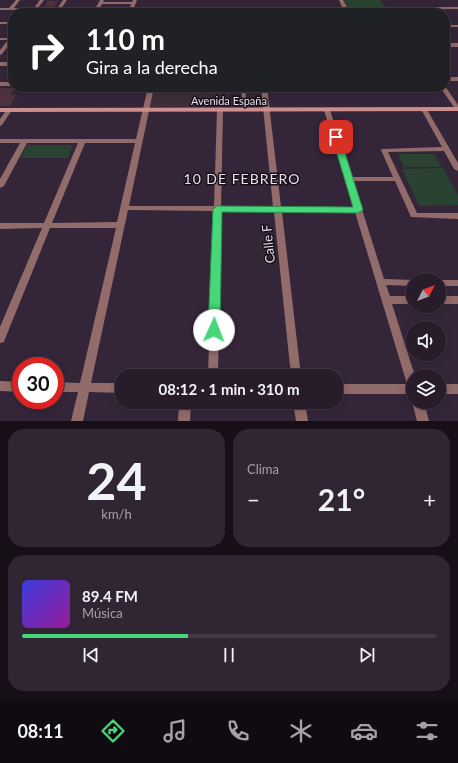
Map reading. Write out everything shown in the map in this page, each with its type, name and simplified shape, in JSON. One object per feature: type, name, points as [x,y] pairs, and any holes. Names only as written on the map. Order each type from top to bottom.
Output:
[{"type":"street","points":[[11,8],[18,0]]},
{"type":"street","points":[[169,8],[214,8],[214,0]]},
{"type":"street","points":[[101,2],[134,2]]},
{"type":"street","points":[[431,4],[435,8]]},
{"type":"street","points":[[371,8],[388,6],[458,8]]},
{"type":"street","points":[[0,53],[8,43]]},
{"type":"street","points":[[77,421],[150,92]]},
{"type":"street","name":"Calle F","points":[[265,92],[295,369]]},
{"type":"street","points":[[446,92],[458,109]]},
{"type":"street","name":"Avenida España","points":[[0,110],[458,109]]},
{"type":"street","points":[[0,124],[8,110]]},
{"type":"street","points":[[213,369],[220,110]]},
{"type":"street","points":[[328,110],[407,369]]},
{"type":"street","points":[[424,110],[458,169]]},
{"type":"street","points":[[0,141],[140,141]]},
{"type":"street","points":[[0,186],[25,141]]},
{"type":"street","points":[[0,339],[82,141]]},
{"type":"street","points":[[447,149],[384,150],[414,215],[458,216]]},
{"type":"street","points":[[349,179],[398,178]]},
{"type":"street","points":[[125,208],[358,210]]},
{"type":"street","points":[[0,226],[121,225]]},
{"type":"street","points":[[381,282],[406,283]]},
{"type":"street","points":[[446,283],[458,283]]},
{"type":"street","points":[[386,300],[406,300]]},
{"type":"street","points":[[446,300],[458,300]]},
{"type":"street","points":[[0,386],[12,387]]},
{"type":"street","points":[[64,387],[115,388]]},
{"type":"street","points":[[343,388],[406,388]]},
{"type":"street","points":[[446,389],[458,389]]},
{"type":"street","points":[[184,421],[185,409]]},
{"type":"street","points":[[300,409],[302,421]]},
{"type":"street","points":[[420,409],[423,421]]},
{"type":"lane","points":[[243,92],[244,110]]},
{"type":"shaded area","points":[[153,92],[229,92],[229,105],[225,108],[149,107]]},
{"type":"green space","points":[[343,0],[380,0],[385,7],[347,7]]},
{"type":"green space","points":[[27,145],[73,145],[68,158],[20,158]]},
{"type":"green space","points":[[398,154],[434,154],[442,167],[404,167]]},
{"type":"green space","points":[[443,168],[458,195],[458,205],[419,206],[402,169]]},
{"type":"building","points":[[48,1],[58,1],[53,8],[43,8]]},
{"type":"building","points":[[0,88],[8,88],[8,92],[12,92],[10,95],[16,95],[10,106],[0,106]]},
{"type":"district","name":"10 DE FEBRERO","points":[[242,178]]},
{"type":"route","points":[[214,330],[217,209],[358,210],[336,137]]}]
